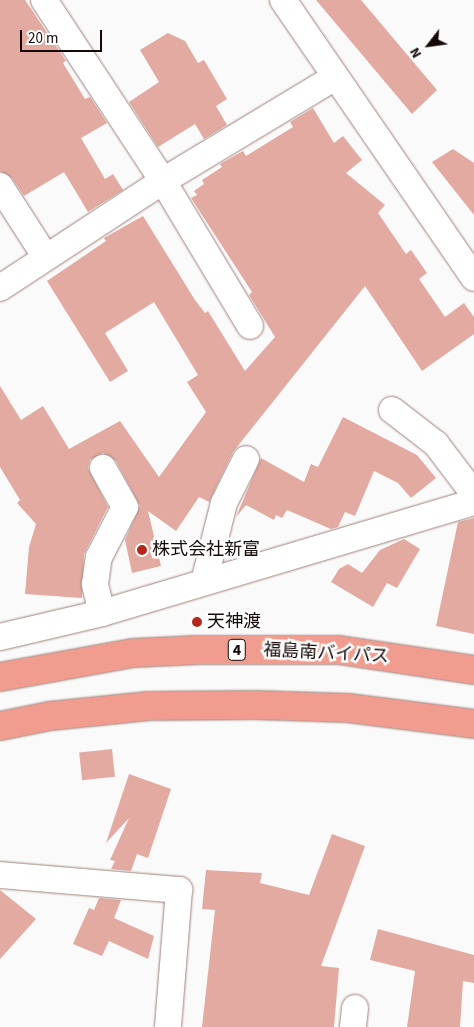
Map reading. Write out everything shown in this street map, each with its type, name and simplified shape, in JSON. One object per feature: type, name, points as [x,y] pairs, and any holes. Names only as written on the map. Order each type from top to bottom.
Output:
[{"type":"highway","name":"福島南バイパス","points":[[0,676],[133,653],[197,650],[339,650],[474,670]]},
{"type":"highway","points":[[0,726],[50,716],[148,706],[254,705],[348,708],[474,724]]},
{"type":"street","points":[[44,0],[163,181],[250,326]]},
{"type":"street","points":[[283,0],[334,78],[474,278]]},
{"type":"street","points":[[0,288],[45,256],[163,181],[334,78]]},
{"type":"street","points":[[0,186],[45,256]]},
{"type":"street","points":[[392,410],[436,444],[474,494]]},
{"type":"street","points":[[204,582],[224,503],[246,459]]},
{"type":"street","points":[[102,613],[95,584],[99,557],[125,507],[103,468]]},
{"type":"street","points":[[0,637],[102,613],[474,502]]},
{"type":"street","points":[[0,875],[179,890],[168,1027]]},
{"type":"building","points":[[0,0],[25,0],[66,61],[63,63],[85,99],[90,97],[107,123],[81,138],[105,179],[113,174],[123,190],[88,212],[64,172],[24,196],[12,178],[0,171]]},
{"type":"building","points":[[316,0],[361,0],[437,90],[412,114]]},
{"type":"building","points":[[168,33],[185,41],[198,63],[204,60],[227,99],[216,106],[227,125],[204,139],[195,124],[158,147],[129,102],[159,82],[140,50]]},
{"type":"building","points":[[313,108],[334,143],[343,136],[362,160],[346,173],[385,205],[378,213],[406,254],[411,250],[427,273],[419,279],[445,317],[464,303],[474,317],[474,334],[422,371],[365,286],[233,452],[209,502],[199,497],[176,531],[148,511],[161,566],[132,573],[125,540],[140,506],[116,461],[103,453],[90,460],[88,468],[108,507],[84,554],[82,598],[25,594],[29,547],[36,524],[17,503],[20,500],[0,467],[0,386],[21,420],[43,406],[69,449],[120,421],[159,477],[206,412],[187,382],[198,375],[154,302],[105,333],[128,371],[110,382],[47,281],[106,241],[104,238],[143,216],[195,300],[205,313],[208,311],[245,371],[275,337],[249,295],[252,292],[191,198],[197,195],[194,191],[204,184],[202,180],[222,167],[220,164],[243,151],[246,156],[293,127],[290,122]]},
{"type":"building","points":[[453,149],[474,163],[474,215],[432,162]]},
{"type":"building","points":[[343,417],[417,455],[436,478],[411,498],[398,483],[374,471],[355,516],[345,512],[338,527],[331,529],[287,510],[282,518],[276,515],[274,520],[246,505],[236,517],[261,458],[304,482],[311,464],[318,467]]},
{"type":"building","points":[[474,518],[474,634],[436,626],[458,522]]},
{"type":"building","points":[[404,539],[420,549],[397,588],[387,583],[373,607],[331,582],[339,569],[348,564],[362,573],[380,550]]},
{"type":"building","points":[[112,749],[115,777],[82,780],[79,752]]},
{"type":"building","points":[[129,774],[171,789],[148,858],[137,854],[131,871],[111,869],[115,861],[110,860],[129,818],[106,843]]},
{"type":"building","points":[[332,834],[365,846],[321,966],[339,968],[334,1027],[202,1027],[215,910],[202,909],[206,870],[262,873],[260,883],[309,895]]},
{"type":"building","points":[[0,890],[36,919],[0,959]]},
{"type":"building","points":[[99,898],[121,900],[114,918],[154,936],[148,959],[109,941],[102,956],[73,944],[89,908],[94,910]]},
{"type":"building","points":[[378,929],[474,955],[474,983],[463,981],[460,1027],[407,1027],[415,971],[370,960]]},
{"type":"place","name":"株式会社新富","points":[[142,550]]},
{"type":"place","name":"天神渡","points":[[197,622]]}]
